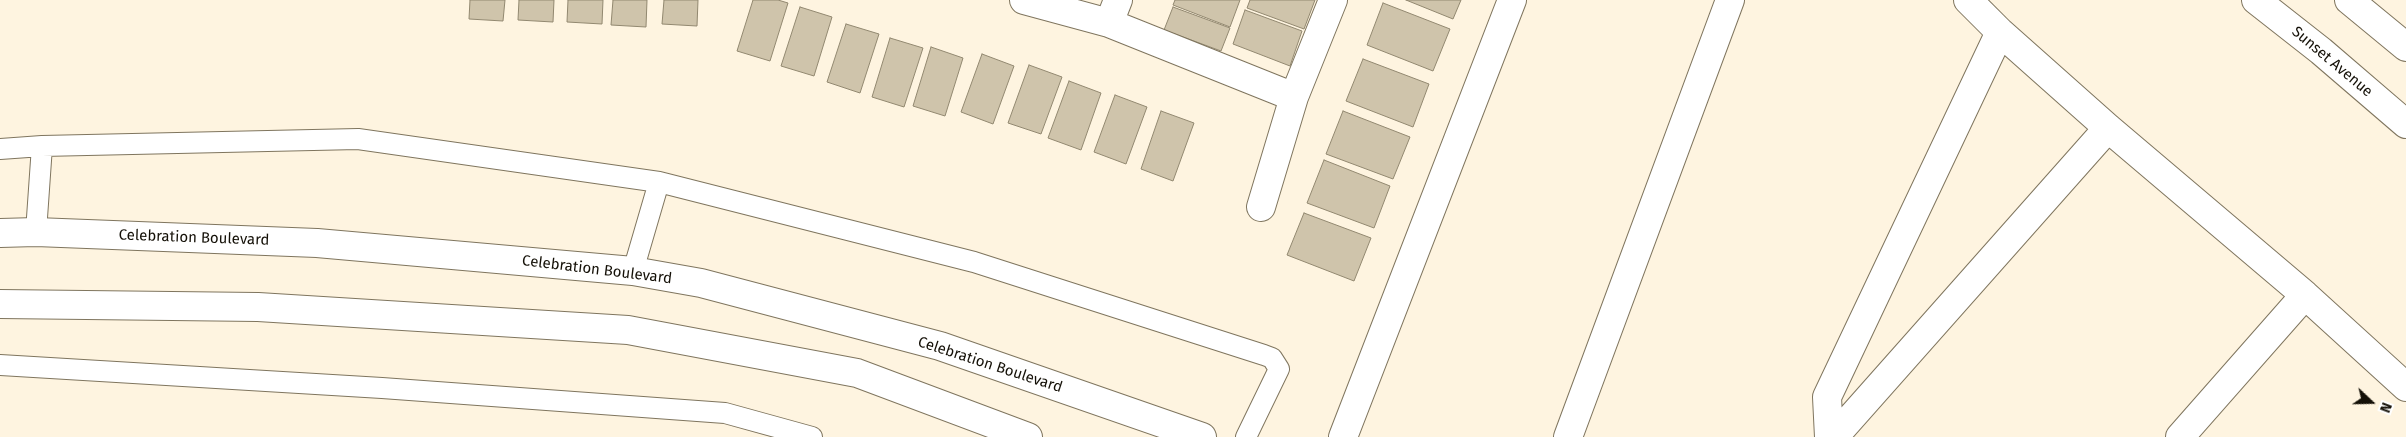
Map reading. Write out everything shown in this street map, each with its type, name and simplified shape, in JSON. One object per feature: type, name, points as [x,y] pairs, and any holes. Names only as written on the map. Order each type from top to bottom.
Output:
[{"type":"street","points":[[1024,0],[1113,12],[1294,97]]},
{"type":"street","points":[[1261,207],[1294,97],[1333,0]]},
{"type":"street","points":[[1344,437],[1512,0]]},
{"type":"street","points":[[1568,437],[1730,0]]},
{"type":"street","points":[[1968,0],[2000,32],[2108,128],[2305,295],[2406,387]]},
{"type":"street","name":"Sunset Avenue","points":[[2256,0],[2321,51],[2406,124]]},
{"type":"street","points":[[2349,0],[2406,47]]},
{"type":"street","points":[[1829,437],[1827,397],[2000,32]]},
{"type":"street","points":[[1834,437],[2108,128]]},
{"type":"street","name":"Celebration Boulevard","points":[[0,233],[36,232],[318,243],[633,271],[701,283],[940,346],[1202,437]]},
{"type":"street","points":[[2180,437],[2305,295]]},
{"type":"street","points":[[0,304],[258,307],[628,330],[857,373],[1028,437]]},
{"type":"lane","points":[[0,149],[42,146],[358,139],[659,182],[974,262],[1264,354],[1272,358],[1279,369],[1246,437]]},
{"type":"lane","points":[[36,232],[42,146]]},
{"type":"lane","points":[[633,271],[659,182]]},
{"type":"lane","points":[[0,365],[392,388],[725,413],[812,437]]},
{"type":"building","points":[[470,0],[505,0],[503,21],[469,19]]},
{"type":"building","points":[[519,0],[554,0],[553,22],[518,20]]},
{"type":"building","points":[[568,0],[603,0],[602,24],[567,22]]},
{"type":"building","points":[[613,0],[647,0],[646,27],[611,25]]},
{"type":"building","points":[[664,0],[698,0],[697,26],[662,24]]},
{"type":"building","points":[[753,0],[778,0],[788,3],[770,61],[737,51]]},
{"type":"building","points":[[1175,0],[1240,0],[1230,27],[1173,5]]},
{"type":"building","points":[[1250,0],[1315,0],[1304,29],[1247,8]]},
{"type":"building","points":[[1406,0],[1461,0],[1453,19]]},
{"type":"building","points":[[1383,3],[1450,29],[1433,71],[1367,45]]},
{"type":"building","points":[[800,7],[832,17],[814,76],[781,66]]},
{"type":"building","points":[[1173,7],[1230,28],[1221,51],[1164,30]]},
{"type":"building","points":[[1245,10],[1302,31],[1290,66],[1233,44]]},
{"type":"building","points":[[846,24],[879,34],[860,93],[827,82]]},
{"type":"building","points":[[890,38],[923,48],[904,107],[872,97]]},
{"type":"building","points":[[931,47],[963,58],[945,116],[913,106]]},
{"type":"building","points":[[982,54],[1014,66],[993,124],[961,112]]},
{"type":"building","points":[[1363,59],[1429,84],[1413,127],[1346,101]]},
{"type":"building","points":[[1029,65],[1062,77],[1041,134],[1008,123]]},
{"type":"building","points":[[1069,81],[1101,93],[1081,150],[1048,138]]},
{"type":"building","points":[[1115,95],[1147,107],[1126,164],[1094,152]]},
{"type":"building","points":[[1161,111],[1194,123],[1173,181],[1141,169]]},
{"type":"building","points":[[1343,111],[1410,137],[1393,179],[1326,154]]},
{"type":"building","points":[[1324,160],[1390,186],[1374,228],[1307,203]]},
{"type":"building","points":[[1304,213],[1371,238],[1354,281],[1287,255]]}]
